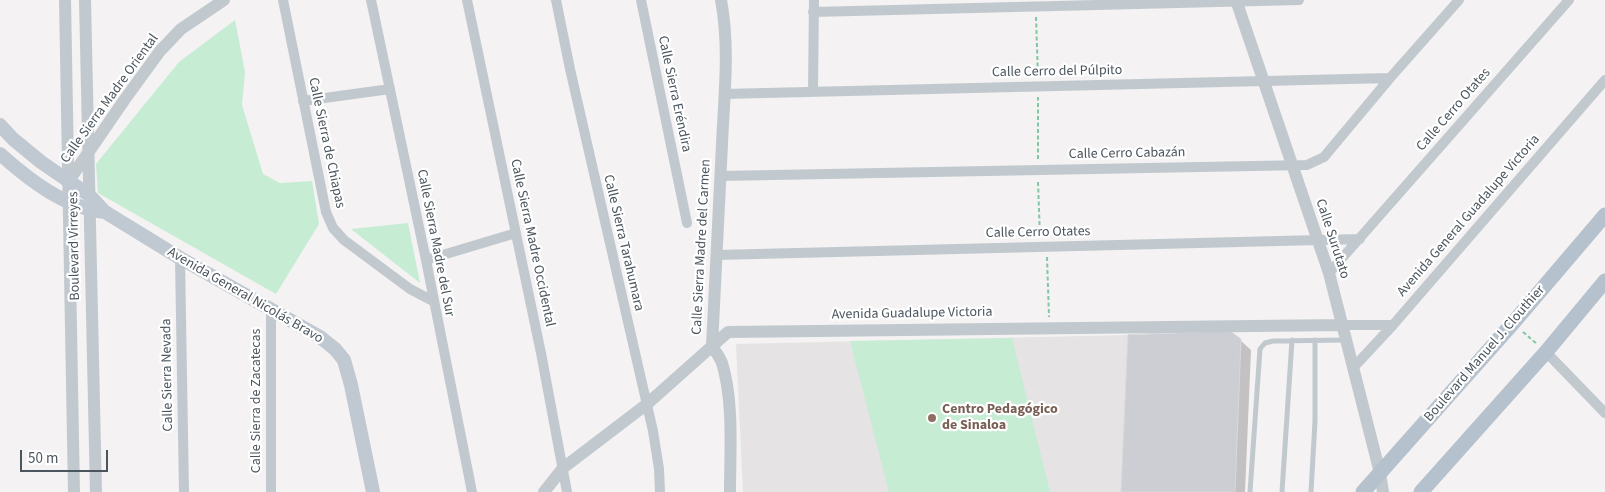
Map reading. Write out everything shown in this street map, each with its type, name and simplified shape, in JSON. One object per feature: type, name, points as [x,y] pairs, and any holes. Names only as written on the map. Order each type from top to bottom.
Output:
[{"type":"main road","name":"Avenida General Nicolás Bravo","points":[[0,125],[13,139],[41,162],[89,196],[105,212],[180,258],[320,337],[335,349],[344,360],[351,385],[373,492]]},
{"type":"main road","name":"Avenida General Nicolás Bravo","points":[[0,154],[18,170],[46,189],[90,211],[105,212]]},
{"type":"main road","name":"Boulevard Manuel J. Clouthier","points":[[1363,492],[1513,323],[1605,215]]},
{"type":"main road","points":[[1421,492],[1546,352],[1605,281]]},
{"type":"street","name":"Boulevard Virreyes","points":[[65,0],[74,492]]},
{"type":"street","name":"Boulevard Virreyes","points":[[85,0],[96,492]]},
{"type":"street","name":"Calle Sierra Madre Oriental","points":[[68,182],[124,99],[160,51],[181,30],[224,0]]},
{"type":"street","name":"Calle Sierra de Chiapas","points":[[283,0],[326,212],[333,228],[344,240],[410,289],[433,301]]},
{"type":"street","name":"Calle Sierra Madre del Sur","points":[[371,0],[426,260],[472,492]]},
{"type":"street","name":"Calle Sierra Madre Occidental","points":[[467,0],[516,232],[567,492]]},
{"type":"street","name":"Calle Sierra Tarahumara","points":[[556,0],[572,79],[653,431],[659,469],[660,492]]},
{"type":"street","name":"Calle Sierra Eréndira","points":[[641,0],[687,223]]},
{"type":"street","name":"Calle Sierra Madre del Carmen","points":[[721,0],[726,47],[712,346],[722,360],[727,386],[730,428],[730,492]]},
{"type":"street","points":[[813,92],[814,0]]},
{"type":"street","points":[[814,12],[1299,0]]},
{"type":"street","name":"Calle Cerro Cabazán","points":[[720,176],[1307,165],[1324,157],[1459,0]]},
{"type":"street","name":"Calle Cerro Otates","points":[[1329,273],[1569,0]]},
{"type":"street","name":"Calle Surutato","points":[[1237,1],[1329,273],[1380,473],[1383,492]]},
{"type":"street","name":"Calle Cerro del Púlpito","points":[[724,94],[1390,78]]},
{"type":"street","name":"Avenida General Guadalupe Victoria","points":[[1353,368],[1393,325],[1605,80]]},
{"type":"street","points":[[303,101],[390,89]]},
{"type":"street","points":[[426,260],[516,232]]},
{"type":"street","name":"Calle Cerro Otates","points":[[716,255],[1360,238]]},
{"type":"street","name":"Calle Sierra Nevada","points":[[180,258],[184,492]]},
{"type":"street","name":"Calle Sierra de Zacatecas","points":[[271,310],[271,492]]},
{"type":"street","points":[[1342,325],[1393,325]]},
{"type":"street","name":"Avenida Guadalupe Victoria","points":[[544,492],[563,468],[646,404],[728,332],[1342,325]]},
{"type":"street","points":[[1546,352],[1605,413]]},
{"type":"lane","points":[[1250,492],[1260,349],[1264,343],[1273,340],[1346,340]]},
{"type":"lane","points":[[1282,492],[1292,340]]},
{"type":"lane","points":[[1311,492],[1316,421],[1314,340]]},
{"type":"path","points":[[1513,323],[1546,352]]},
{"type":"shaded area","name":"Centro Pedagógico de Sinaloa","points":[[1128,335],[1121,492],[743,492],[736,344]]},
{"type":"green space","points":[[235,20],[245,72],[242,105],[263,174],[280,183],[312,181],[319,224],[276,294],[98,193],[96,164],[179,62]]},
{"type":"green space","points":[[408,223],[420,283],[351,229]]},
{"type":"green space","points":[[1012,338],[1050,492],[889,492],[850,341]]},
{"type":"building","points":[[1230,331],[1241,339],[1235,492],[1121,492],[1128,335]]},
{"type":"place","name":"Centro Pedagógico de Sinaloa","points":[[932,418]]}]
